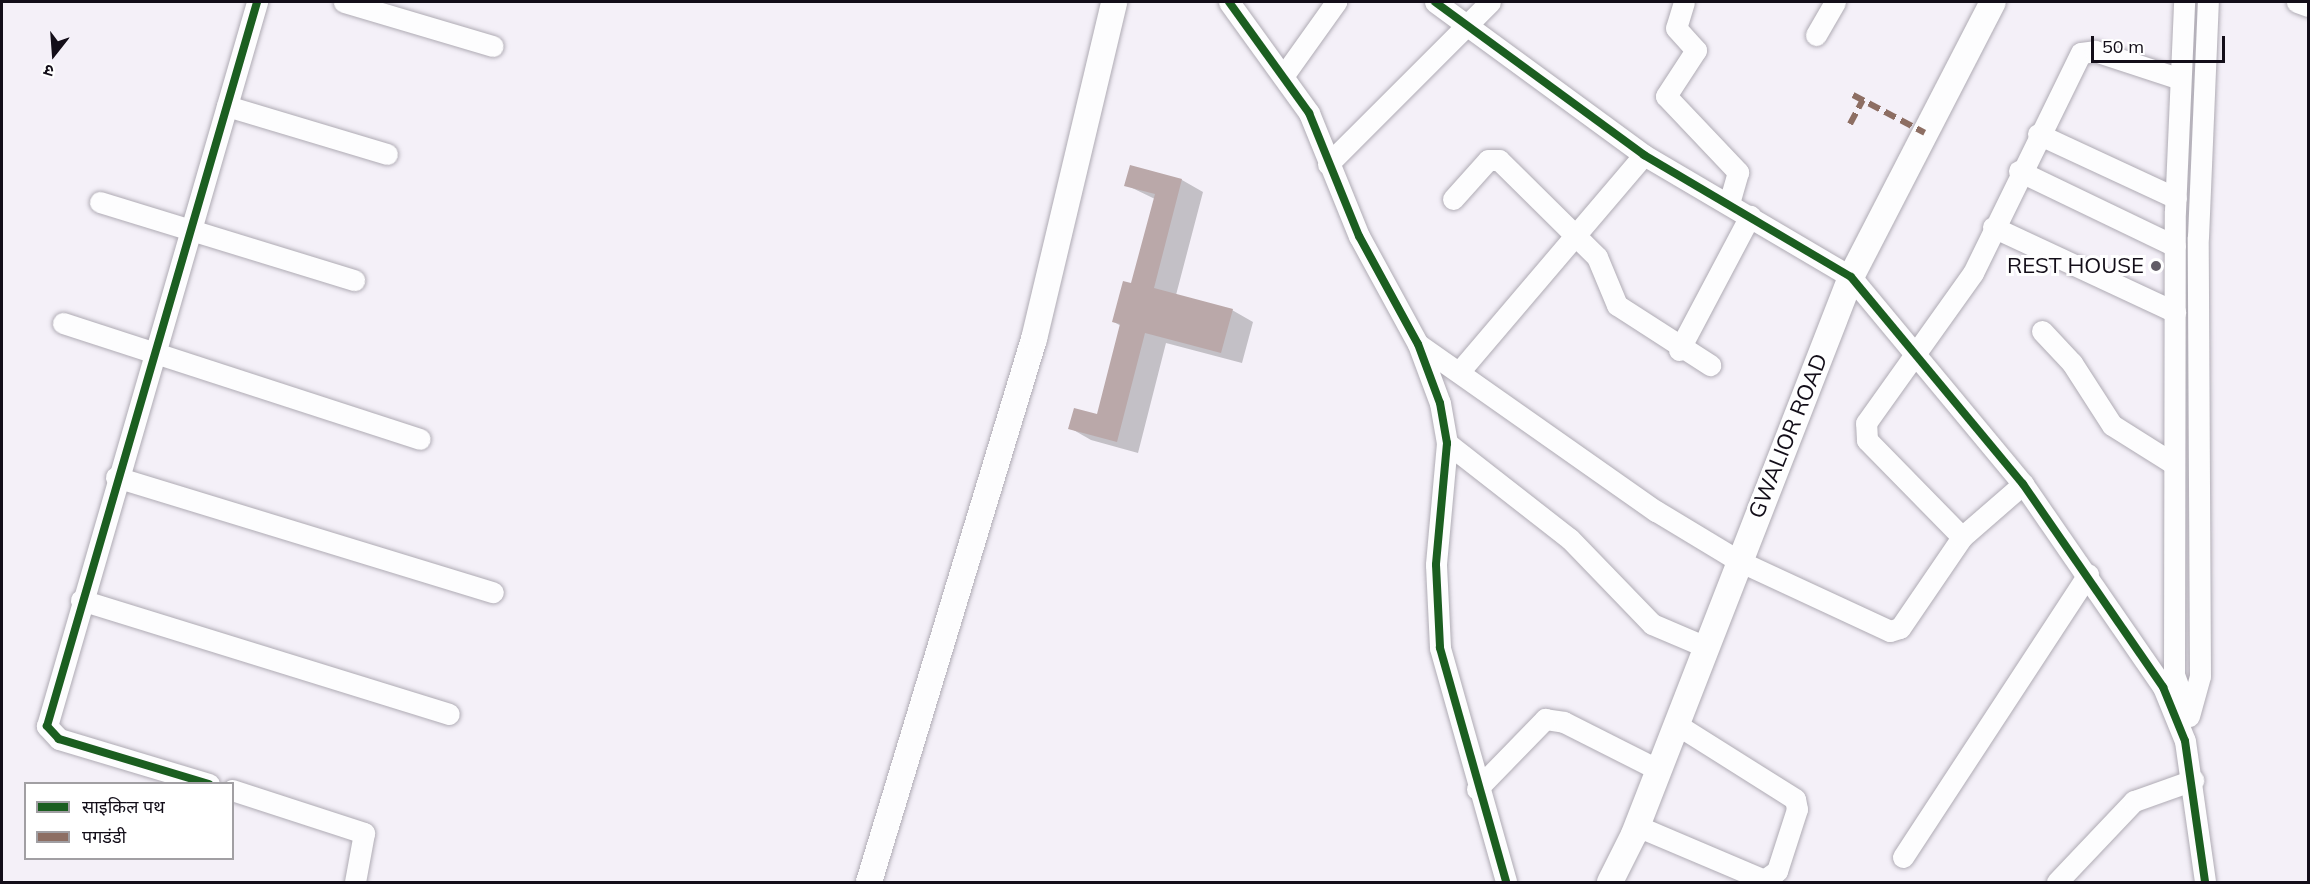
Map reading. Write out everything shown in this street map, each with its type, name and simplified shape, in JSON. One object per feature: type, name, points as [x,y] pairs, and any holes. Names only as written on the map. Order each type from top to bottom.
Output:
[{"type":"main road","points":[[869,882],[1035,339],[1114,2]]},
{"type":"main road","name":"GWALIOR ROAD","points":[[1610,882],[1637,826],[1851,277],[1993,2]]},
{"type":"street","points":[[206,782],[51,734],[47,717],[152,351],[257,2]]},
{"type":"street","points":[[344,2],[493,46]]},
{"type":"street","points":[[1229,2],[1284,75],[1309,113],[1359,236],[1418,344],[1440,403],[1447,443],[1437,545],[1439,639],[1477,789],[1506,882]]},
{"type":"street","points":[[1284,75],[1336,2]]},
{"type":"street","points":[[1435,2],[1466,27],[1644,155],[1729,203],[1851,277],[2023,484],[2088,574],[2163,687],[2185,741],[2193,780],[2205,882]]},
{"type":"street","points":[[1328,164],[1490,2]]},
{"type":"street","points":[[1684,2],[1676,28],[1696,50],[1666,96],[1738,172],[1729,203]]},
{"type":"street","points":[[1816,35],[1835,2]]},
{"type":"street","points":[[2184,2],[2175,246],[2174,675],[2188,716]]},
{"type":"street","points":[[2185,741],[2188,716],[2200,676],[2198,237],[2208,2]]},
{"type":"street","points":[[2297,2],[2308,6]]},
{"type":"street","points":[[1962,537],[1865,435],[1868,419],[1914,352],[1959,297],[2019,171],[2085,50],[2180,79]]},
{"type":"street","points":[[227,106],[387,154]]},
{"type":"street","points":[[2038,134],[2176,198]]},
{"type":"street","points":[[1459,372],[1644,155]]},
{"type":"street","points":[[1453,200],[1495,158],[1577,234],[1597,257],[1617,305],[1679,350],[1710,365]]},
{"type":"street","points":[[2019,171],[2175,246]]},
{"type":"street","points":[[100,202],[188,231],[354,280]]},
{"type":"street","points":[[1679,350],[1750,216]]},
{"type":"street","points":[[1993,227],[2175,312]]},
{"type":"street","points":[[63,322],[420,439]]},
{"type":"street","points":[[2042,330],[2072,363],[2112,425],[2174,464]]},
{"type":"street","points":[[1418,344],[1619,486],[1739,561],[1896,631],[1962,537],[2023,484]]},
{"type":"street","points":[[1447,443],[1570,539],[1652,624],[1706,647]]},
{"type":"street","points":[[116,477],[494,592]]},
{"type":"street","points":[[1903,857],[2088,574]]},
{"type":"street","points":[[81,600],[449,714]]},
{"type":"street","points":[[1477,789],[1545,719],[1564,722],[1659,770]]},
{"type":"street","points":[[1637,826],[1764,880],[1777,872],[1797,809],[1795,799],[1676,724]]},
{"type":"street","points":[[2057,882],[2134,801],[2193,780]]},
{"type":"street","points":[[234,791],[364,833],[355,882]]},
{"type":"building","points":[[1130,165],[1182,179],[1154,288],[1233,309],[1221,353],[1145,333],[1117,442],[1068,429],[1074,408],[1097,414],[1120,324],[1112,322],[1123,281],[1131,283],[1155,194],[1124,186]]},
{"type":"marked path","points":[[1853,95],[1925,133]]},
{"type":"marked path","points":[[1850,124],[1863,100]]},
{"type":"cycle path","points":[[202,782],[59,739],[47,726],[257,2]]},
{"type":"cycle path","points":[[1229,2],[1309,113],[1359,236],[1418,344],[1440,403],[1447,443],[1436,565],[1440,648],[1506,882]]},
{"type":"cycle path","points":[[1435,2],[1644,155],[1851,277],[2023,484],[2163,687],[2185,741],[2205,882]]},
{"type":"place","name":"REST HOUSE","points":[[2156,266]]}]
